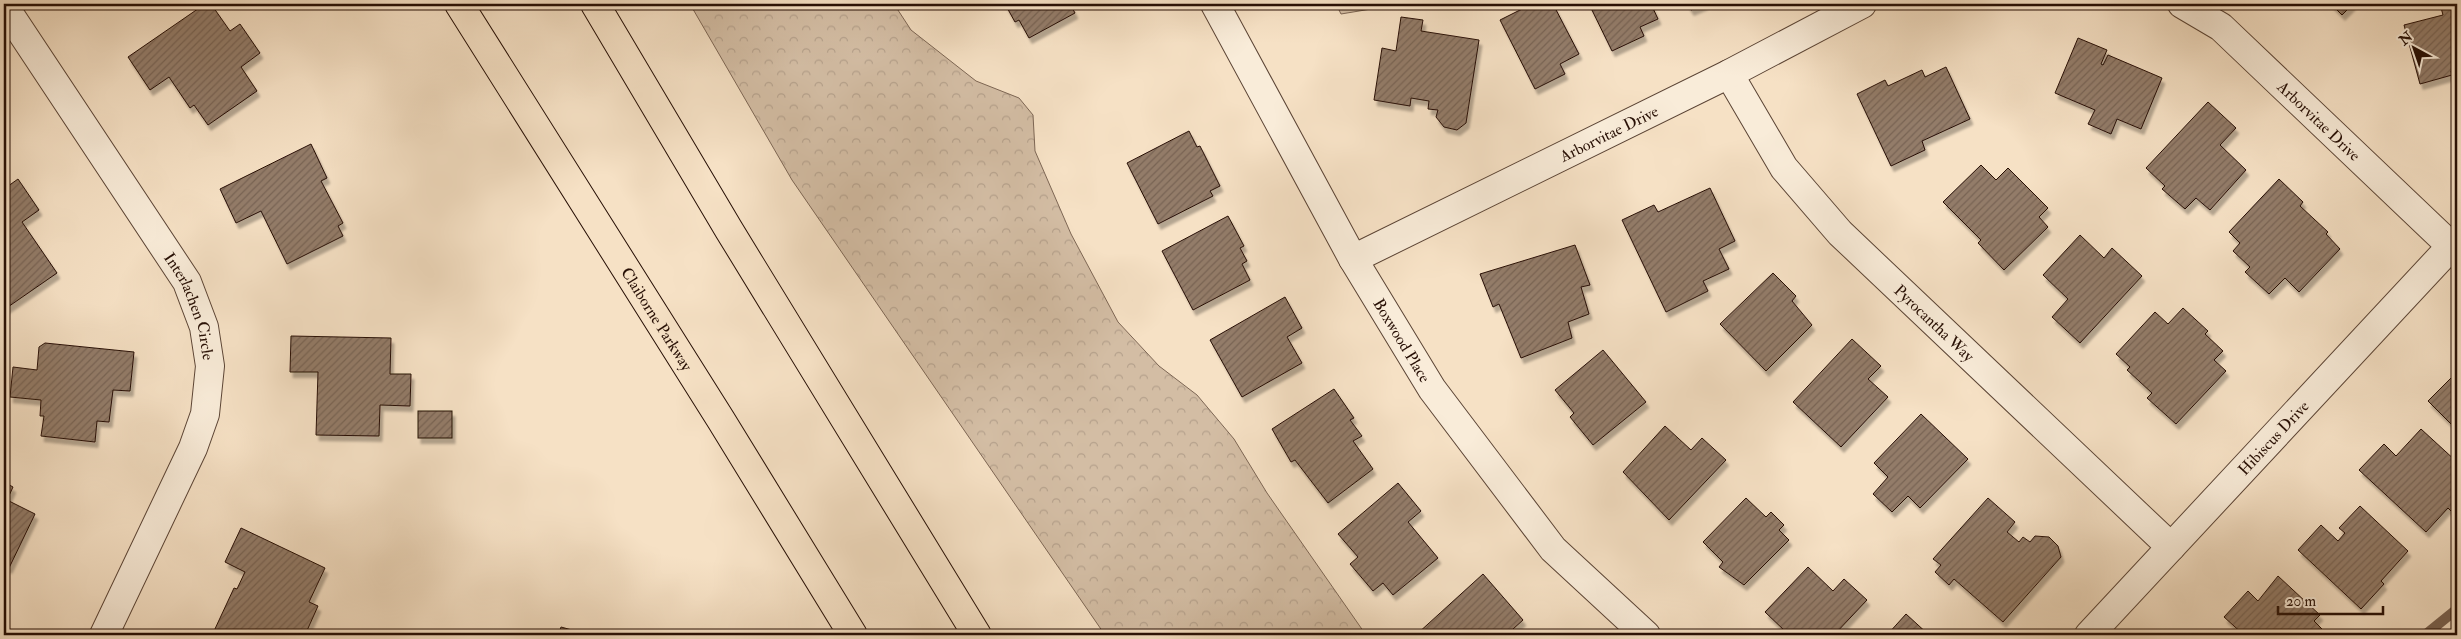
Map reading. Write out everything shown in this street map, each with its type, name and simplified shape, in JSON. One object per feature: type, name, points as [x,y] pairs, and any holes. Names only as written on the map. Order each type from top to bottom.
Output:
[{"type":"main road","name":"Claiborne Parkway","points":[[459,4],[854,635]]},
{"type":"main road","points":[[595,4],[734,238],[977,635]]},
{"type":"street","name":"Boxwood Place","points":[[1214,4],[1353,259],[1432,389],[1554,550],[1646,635]]},
{"type":"street","name":"Arborvitae Drive","points":[[1353,259],[1729,74],[1862,4]]},
{"type":"street","name":"Arborvitae Drive","points":[[2182,4],[2220,27],[2454,243]]},
{"type":"street","name":"Interlachen Circle","points":[[4,6],[187,282],[204,327],[210,366],[205,414],[193,448],[104,635]]},
{"type":"street","name":"Pyrocantha Way","points":[[1729,74],[1784,168],[1840,233],[2171,546]]},
{"type":"street","name":"Hibiscus Drive","points":[[2089,635],[2454,243]]},
{"type":"green space","points":[[690,4],[894,4],[911,30],[976,81],[1019,98],[1033,115],[1035,151],[1071,234],[1118,322],[1159,366],[1197,395],[1234,439],[1267,493],[1366,635],[1105,635],[792,180]]},
{"type":"green space","points":[[1336,4],[1380,4],[1371,9],[1341,14]]},
{"type":"building","points":[[205,4],[211,4],[230,31],[240,24],[260,53],[241,67],[257,91],[208,125],[194,105],[190,108],[169,77],[150,90],[128,57]]},
{"type":"building","points":[[1005,4],[1070,4],[1075,13],[1029,38],[1019,20],[1015,22]]},
{"type":"building","points":[[1532,4],[1553,4],[1579,54],[1560,64],[1565,74],[1535,89],[1500,20]]},
{"type":"building","points":[[1589,4],[1651,4],[1658,19],[1640,27],[1644,36],[1612,51]]},
{"type":"building","points":[[1687,4],[1705,4],[1691,10]]},
{"type":"building","points":[[2331,4],[2353,4],[2342,15]]},
{"type":"building","points":[[2440,4],[2457,4],[2457,69],[2451,71],[2452,75],[2420,84],[2404,25],[2443,15]]},
{"type":"building","points":[[1401,17],[1423,20],[1421,31],[1479,40],[1466,123],[1457,130],[1444,127],[1436,117],[1438,110],[1428,109],[1429,101],[1411,98],[1410,106],[1374,100],[1382,48],[1396,51]]},
{"type":"building","points":[[2078,38],[2107,50],[2101,64],[2103,65],[2108,55],[2162,78],[2141,129],[2117,119],[2111,134],[2088,124],[2095,110],[2055,93]]},
{"type":"building","points":[[1946,67],[1970,119],[1922,141],[1925,150],[1891,166],[1857,94],[1885,80],[1888,86],[1922,70],[1925,77]]},
{"type":"building","points":[[2208,102],[2236,128],[2220,145],[2246,170],[2210,210],[2196,198],[2185,209],[2162,189],[2165,186],[2146,168]]},
{"type":"building","points":[[1189,131],[1197,147],[1200,146],[1220,186],[1210,191],[1213,196],[1158,224],[1127,163]]},
{"type":"building","points":[[311,144],[327,178],[321,181],[343,223],[338,226],[343,236],[287,264],[261,211],[236,223],[220,189]]},
{"type":"building","points":[[1981,165],[1996,180],[2008,168],[2048,208],[2039,217],[2048,227],[2004,270],[1978,243],[1981,240],[1943,202]]},
{"type":"building","points":[[18,179],[39,210],[22,222],[57,273],[5,309],[4,189]]},
{"type":"building","points":[[2279,179],[2303,202],[2300,206],[2328,232],[2326,234],[2340,249],[2299,292],[2285,278],[2269,294],[2245,272],[2250,267],[2233,251],[2240,243],[2229,232]]},
{"type":"building","points":[[1710,188],[1735,241],[1719,249],[1729,269],[1703,281],[1708,291],[1666,312],[1622,220],[1654,205],[1658,212]]},
{"type":"building","points":[[1228,216],[1244,246],[1240,248],[1247,261],[1242,264],[1250,280],[1193,310],[1162,251]]},
{"type":"building","points":[[2080,235],[2104,258],[2112,248],[2142,276],[2080,343],[2052,317],[2068,299],[2043,275]]},
{"type":"building","points":[[1575,245],[1590,285],[1581,287],[1589,314],[1568,322],[1572,338],[1521,358],[1499,304],[1493,307],[1480,274]]},
{"type":"building","points":[[1773,273],[1796,296],[1792,301],[1812,325],[1766,371],[1720,324]]},
{"type":"building","points":[[1285,297],[1302,328],[1287,337],[1302,363],[1242,397],[1210,340]]},
{"type":"building","points":[[2183,308],[2208,331],[2205,334],[2223,351],[2214,360],[2226,371],[2176,424],[2147,398],[2152,393],[2127,370],[2130,367],[2116,354],[2155,312],[2168,324]]},
{"type":"building","points":[[291,336],[391,338],[390,374],[411,374],[410,406],[380,405],[379,436],[316,435],[318,372],[290,372]]},
{"type":"building","points":[[1852,339],[1881,366],[1868,379],[1888,397],[1841,447],[1793,402]]},
{"type":"building","points":[[45,343],[134,352],[130,391],[113,390],[109,422],[97,421],[95,442],[41,436],[44,416],[40,416],[41,400],[10,397],[13,367],[37,370],[39,347]]},
{"type":"building","points":[[1603,350],[1646,402],[1593,445],[1570,417],[1574,413],[1555,390]]},
{"type":"building","points":[[2454,375],[2457,378],[2457,430],[2428,401]]},
{"type":"building","points":[[1334,389],[1354,418],[1350,420],[1362,436],[1353,441],[1373,469],[1328,503],[1295,460],[1291,462],[1272,429]]},
{"type":"building","points":[[418,411],[452,411],[452,438],[418,438]]},
{"type":"building","points":[[1921,414],[1968,459],[1920,508],[1908,496],[1892,512],[1873,494],[1888,477],[1874,463]]},
{"type":"building","points":[[1665,426],[1691,450],[1702,438],[1726,460],[1669,520],[1623,472]]},
{"type":"building","points":[[2421,429],[2457,462],[2457,512],[2455,515],[2448,508],[2426,532],[2359,470],[2384,444],[2396,456]]},
{"type":"building","points":[[4,482],[13,487],[7,500],[35,514],[9,568],[4,566]]},
{"type":"building","points":[[1398,483],[1421,511],[1408,522],[1438,558],[1393,595],[1383,583],[1373,591],[1350,564],[1358,557],[1338,534]]},
{"type":"building","points":[[1746,498],[1766,517],[1771,512],[1784,525],[1779,530],[1789,540],[1744,585],[1719,567],[1723,562],[1703,542]]},
{"type":"building","points":[[1988,498],[2015,522],[2007,532],[2019,542],[2023,537],[2030,542],[2035,536],[2049,537],[2058,546],[2061,557],[2003,622],[1954,579],[1949,585],[1935,572],[1941,565],[1933,559]]},
{"type":"building","points":[[2360,506],[2408,551],[2381,581],[2384,584],[2361,609],[2298,550],[2321,525],[2338,541],[2345,533],[2339,528]]},
{"type":"building","points":[[241,528],[325,568],[309,602],[318,606],[305,635],[224,635],[214,631],[234,588],[237,589],[245,572],[225,562]]},
{"type":"building","points":[[1808,567],[1833,591],[1844,579],[1867,600],[1834,635],[1784,635],[1786,632],[1765,612]]},
{"type":"building","points":[[1483,574],[1523,620],[1513,629],[1519,635],[1417,634]]},
{"type":"building","points":[[2278,576],[2320,615],[2314,621],[2326,633],[2324,635],[2244,635],[2224,617],[2248,591],[2258,601]]},
{"type":"building","points":[[1906,614],[1929,635],[1887,635]]},
{"type":"building","points":[[561,627],[590,635],[558,635]]},
{"type":"waterway","points":[[2425,635],[2457,609]]}]
